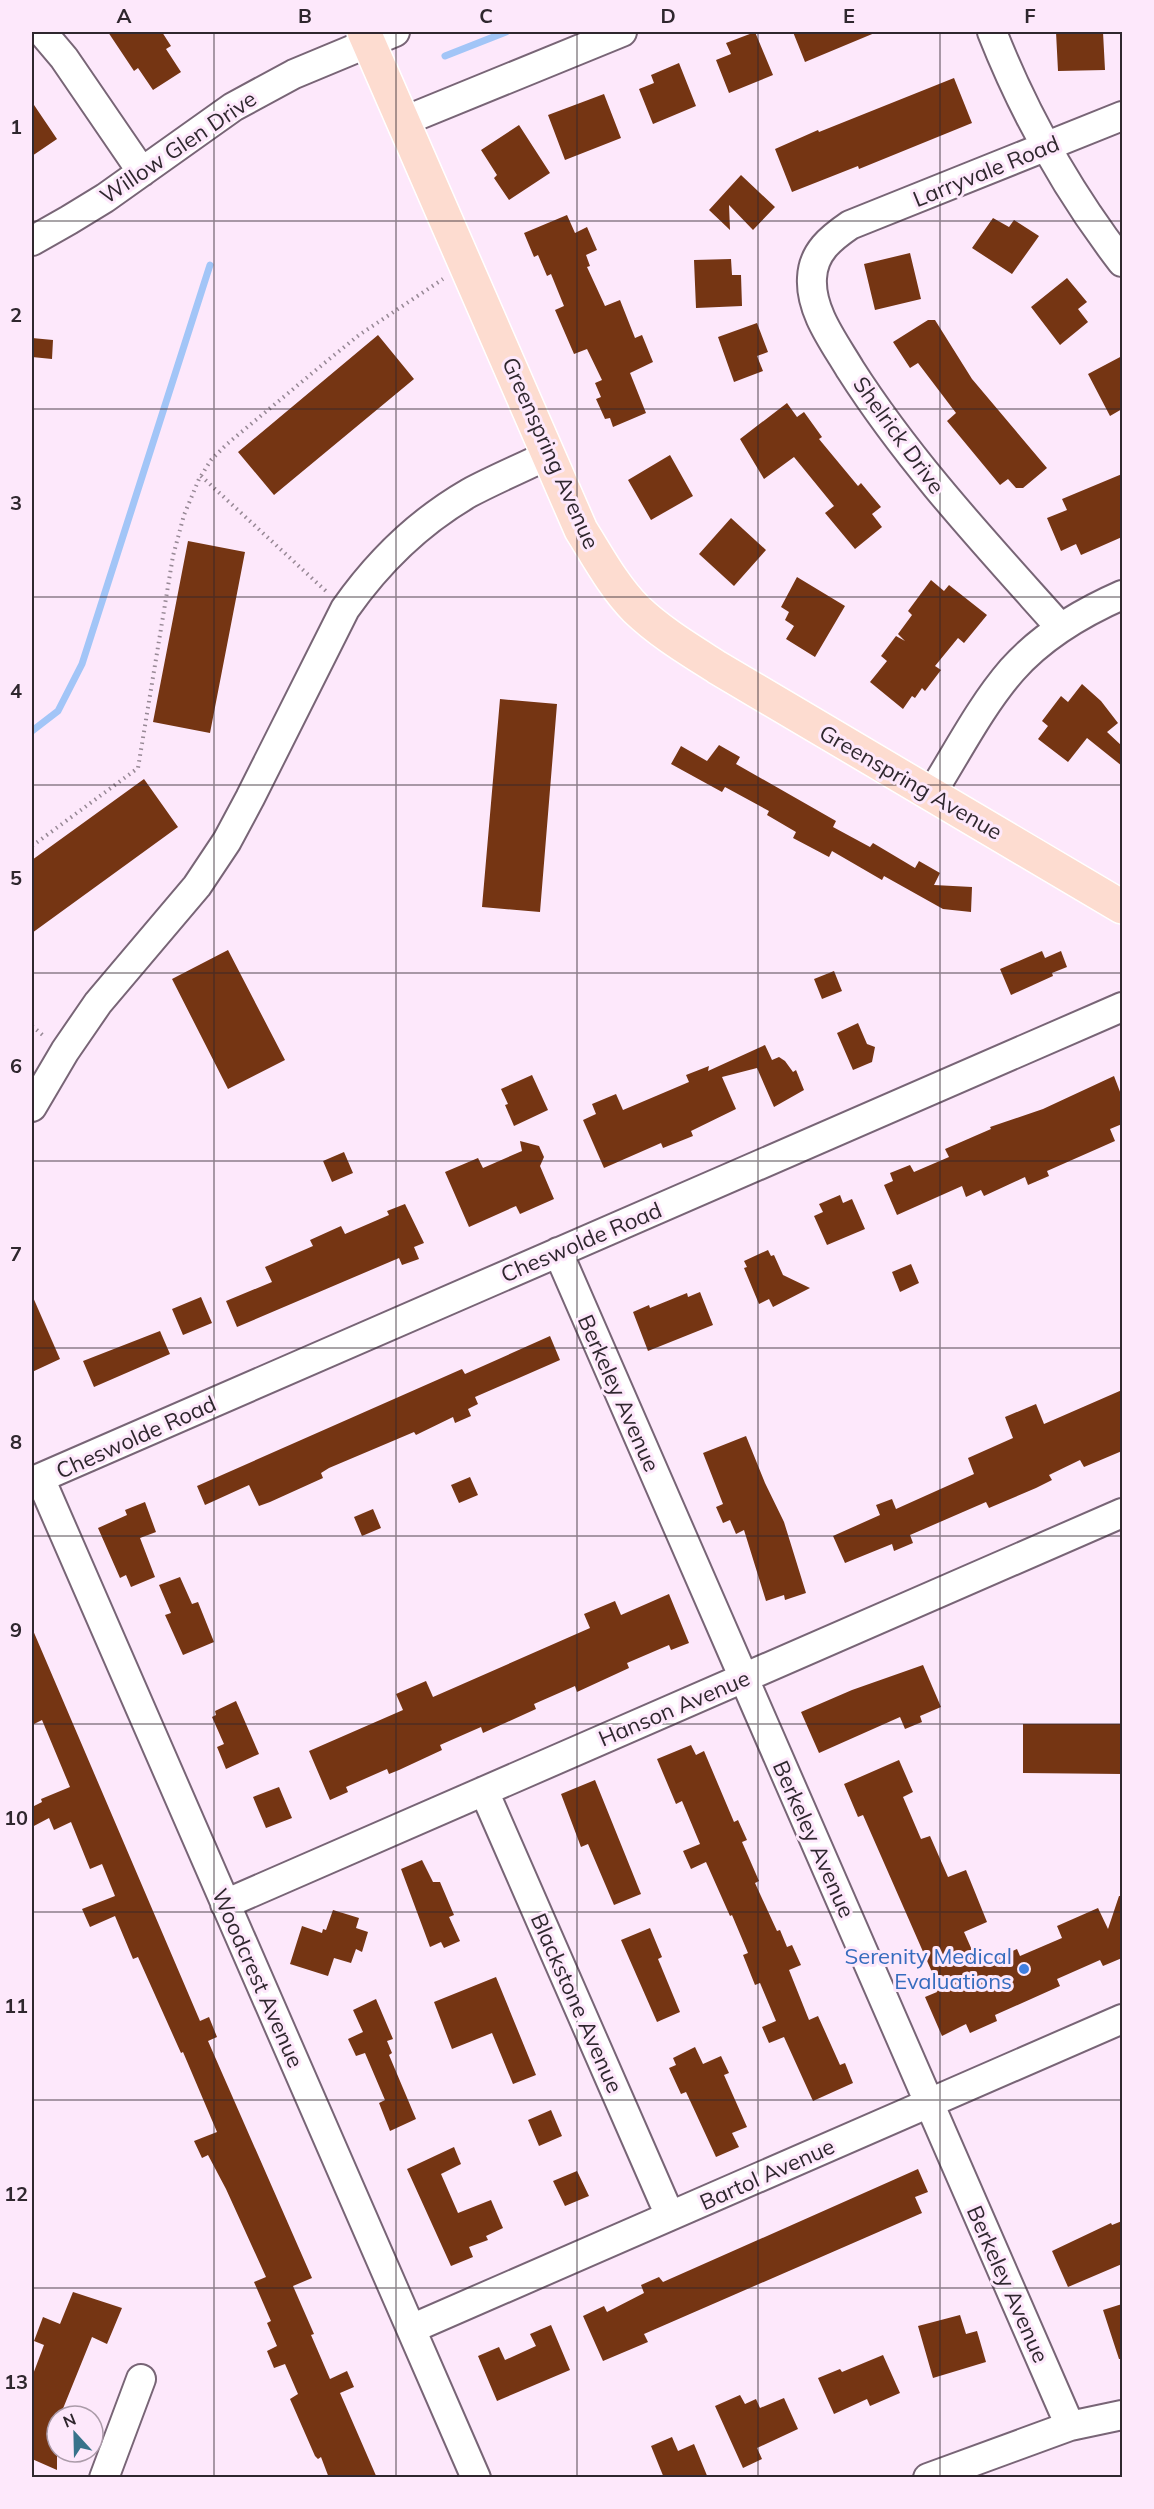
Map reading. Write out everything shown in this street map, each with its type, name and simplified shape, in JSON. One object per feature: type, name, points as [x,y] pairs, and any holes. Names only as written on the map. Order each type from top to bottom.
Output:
[{"type":"main road","name":"Greenspring Avenue","points":[[376,35],[404,121],[581,530],[609,575],[635,608],[667,635],[718,669],[1122,907]]},
{"type":"street","points":[[42,32],[64,58],[142,172]]},
{"type":"street","points":[[404,121],[622,32]]},
{"type":"street","points":[[992,32],[1047,147],[1081,203],[1122,262]]},
{"type":"street","name":"Willow Glen Drive","points":[[32,241],[69,220],[142,172],[204,125],[243,101],[376,35]]},
{"type":"street","name":"Larryvale Road","points":[[850,225],[1122,116]]},
{"type":"street","name":"Shelrick Drive","points":[[850,225],[831,238],[817,255],[812,277],[813,297],[821,320],[876,409],[919,465],[958,513],[1060,627]]},
{"type":"street","points":[[32,1107],[65,1051],[98,1003],[197,886],[227,841],[345,609],[364,582],[389,554],[416,530],[471,492],[548,455]]},
{"type":"street","points":[[931,794],[1012,670],[1060,627],[1091,608],[1122,595]]},
{"type":"street","name":"Cheswolde Road","points":[[40,1478],[1122,1007]]},
{"type":"street","name":"Berkeley Avenue","points":[[558,1252],[1070,2426]]},
{"type":"street","name":"Woodcrest Avenue","points":[[40,1478],[476,2478]]},
{"type":"street","name":"Hanson Avenue","points":[[225,1904],[1122,1512]]},
{"type":"street","name":"Blackstone Avenue","points":[[484,1791],[670,2216]]},
{"type":"street","name":"Bartol Avenue","points":[[411,2329],[1122,2019]]},
{"type":"street","points":[[104,2478],[141,2379]]},
{"type":"street","points":[[928,2478],[1070,2426],[1122,2415]]},
{"type":"path","points":[[32,846],[138,768],[173,556],[184,515],[201,476],[212,460],[227,444],[359,335],[466,263]]},
{"type":"path","points":[[201,476],[345,609]]},
{"type":"building","points":[[108,32],[162,32],[171,46],[166,49],[181,72],[153,90],[138,68],[134,71]]},
{"type":"building","points":[[755,32],[773,75],[729,93],[716,60],[731,54],[726,43]]},
{"type":"building","points":[[793,32],[877,32],[805,62]]},
{"type":"building","points":[[1056,32],[1103,32],[1105,70],[1058,71]]},
{"type":"building","points":[[679,63],[696,106],[653,124],[639,89],[654,83],[651,75]]},
{"type":"building","points":[[954,78],[972,123],[859,169],[858,166],[792,192],[775,149],[818,130],[819,132]]},
{"type":"building","points":[[604,94],[621,138],[565,160],[548,115]]},
{"type":"building","points":[[32,102],[57,139],[32,156]]},
{"type":"building","points":[[519,125],[550,173],[509,200],[494,178],[497,175],[481,150]]},
{"type":"building","points":[[741,175],[775,207],[753,230],[729,205],[730,230],[709,210]]},
{"type":"building","points":[[567,215],[575,233],[587,227],[597,250],[586,255],[590,266],[587,267],[605,306],[620,300],[635,338],[642,335],[653,362],[630,373],[646,413],[613,427],[610,418],[605,419],[596,399],[601,397],[595,383],[602,380],[587,349],[574,354],[555,310],[564,306],[551,274],[547,276],[538,255],[534,257],[524,233]]},
{"type":"building","points":[[993,218],[1009,227],[1014,220],[1039,236],[1012,274],[972,248]]},
{"type":"building","points":[[910,253],[921,299],[875,310],[864,264]]},
{"type":"building","points":[[731,259],[732,275],[741,275],[742,306],[696,308],[694,260]]},
{"type":"building","points":[[1067,278],[1087,302],[1078,309],[1088,322],[1060,345],[1031,307]]},
{"type":"building","points":[[928,320],[935,320],[972,379],[1047,468],[1023,488],[1016,488],[1008,479],[1000,485],[947,421],[956,413],[918,363],[910,368],[893,342]]},
{"type":"building","points":[[757,323],[768,352],[757,356],[763,371],[734,382],[718,337]]},
{"type":"building","points":[[378,335],[414,379],[274,495],[238,452]]},
{"type":"building","points":[[32,338],[53,340],[52,359],[32,357]]},
{"type":"building","points":[[1122,356],[1122,409],[1110,416],[1088,374]]},
{"type":"building","points":[[787,403],[797,417],[804,412],[822,437],[819,439],[858,486],[861,483],[881,507],[872,514],[882,527],[855,549],[825,513],[834,506],[794,457],[764,479],[740,439]]},
{"type":"building","points":[[670,455],[693,496],[651,520],[628,480]]},
{"type":"building","points":[[1122,474],[1122,537],[1081,555],[1076,544],[1061,551],[1047,518],[1067,510],[1062,499]]},
{"type":"building","points":[[731,518],[766,550],[734,586],[699,554]]},
{"type":"building","points":[[188,541],[245,552],[210,733],[153,722]]},
{"type":"building","points":[[797,577],[845,606],[815,657],[786,639],[794,626],[785,620],[789,612],[781,607]]},
{"type":"building","points":[[931,580],[944,591],[949,585],[987,615],[964,643],[958,638],[935,666],[941,670],[925,691],[922,688],[915,698],[912,696],[903,709],[870,682],[887,661],[881,656],[896,636],[905,641],[898,634],[912,615],[908,611]]},
{"type":"building","points":[[1082,684],[1101,701],[1118,723],[1107,732],[1122,746],[1122,766],[1087,738],[1068,762],[1038,739],[1048,726],[1042,721],[1061,696],[1068,702]]},
{"type":"building","points":[[500,699],[557,704],[540,912],[482,907]]},
{"type":"building","points":[[719,745],[740,757],[736,764],[836,821],[833,827],[870,847],[873,843],[915,868],[919,861],[940,873],[934,885],[972,887],[971,912],[943,909],[884,876],[882,880],[832,851],[829,857],[793,838],[796,832],[767,815],[769,811],[725,787],[722,792],[671,764],[681,746],[707,761]]},
{"type":"building","points":[[144,779],[178,827],[32,933],[32,860]]},
{"type":"building","points":[[228,950],[285,1060],[228,1089],[172,979]]},
{"type":"building","points":[[1042,951],[1045,958],[1061,951],[1067,967],[1011,995],[1000,969]]},
{"type":"building","points":[[834,971],[842,991],[822,999],[814,979]]},
{"type":"building","points":[[858,1023],[867,1044],[875,1047],[872,1062],[853,1070],[837,1033]]},
{"type":"building","points":[[765,1045],[772,1060],[779,1057],[793,1072],[796,1070],[804,1090],[774,1107],[757,1068],[722,1077],[736,1109],[691,1131],[693,1136],[663,1148],[661,1143],[604,1168],[583,1120],[596,1114],[592,1104],[616,1094],[623,1110],[689,1082],[686,1075],[709,1066],[708,1071]]},
{"type":"building","points":[[532,1075],[548,1110],[514,1126],[501,1089]]},
{"type":"building","points":[[1114,1076],[1122,1097],[1122,1124],[1110,1129],[1115,1141],[1047,1171],[1049,1176],[1028,1185],[1025,1177],[984,1196],[981,1190],[966,1197],[962,1186],[897,1215],[884,1185],[893,1181],[890,1173],[910,1165],[914,1172],[949,1157],[945,1149],[991,1129],[990,1127],[1043,1109]]},
{"type":"building","points":[[520,1141],[539,1146],[544,1157],[540,1166],[554,1199],[520,1214],[516,1206],[469,1227],[445,1172],[478,1158],[483,1168],[522,1151]]},
{"type":"building","points":[[344,1152],[353,1173],[332,1182],[323,1161]]},
{"type":"building","points":[[840,1195],[843,1203],[852,1199],[865,1229],[827,1245],[814,1216],[823,1212],[819,1204]]},
{"type":"building","points":[[405,1204],[424,1243],[414,1247],[419,1259],[402,1265],[399,1258],[237,1327],[226,1301],[272,1282],[265,1267],[313,1246],[310,1240],[341,1226],[345,1234],[389,1215],[387,1211]]},
{"type":"building","points":[[768,1250],[771,1256],[774,1255],[783,1275],[810,1288],[773,1307],[769,1299],[759,1304],[744,1268],[747,1267],[744,1261]]},
{"type":"building","points":[[911,1264],[919,1283],[900,1292],[892,1272]]},
{"type":"building","points":[[700,1292],[713,1325],[648,1351],[633,1312],[649,1305],[650,1308],[687,1293],[688,1297]]},
{"type":"building","points":[[32,1295],[60,1359],[32,1372]]},
{"type":"building","points":[[201,1297],[212,1323],[183,1335],[172,1309]]},
{"type":"building","points":[[160,1331],[170,1354],[94,1387],[83,1361]]},
{"type":"building","points":[[550,1336],[560,1360],[475,1397],[478,1404],[468,1409],[471,1416],[455,1423],[453,1417],[416,1435],[414,1432],[329,1468],[321,1473],[323,1478],[259,1506],[249,1485],[205,1505],[197,1486],[462,1369],[465,1374]]},
{"type":"building","points":[[1122,1390],[1122,1451],[1084,1467],[1080,1460],[1049,1475],[1052,1480],[1036,1488],[989,1508],[986,1502],[910,1535],[913,1543],[894,1551],[892,1544],[845,1563],[833,1536],[880,1515],[876,1505],[892,1499],[896,1509],[974,1474],[968,1458],[1013,1438],[1005,1417],[1036,1404],[1044,1424]]},
{"type":"building","points":[[746,1436],[784,1522],[806,1593],[785,1600],[784,1595],[766,1601],[744,1530],[736,1534],[730,1520],[723,1523],[716,1507],[723,1504],[703,1453]]},
{"type":"building","points":[[470,1477],[478,1495],[459,1503],[451,1485]]},
{"type":"building","points":[[145,1502],[156,1532],[140,1538],[155,1577],[131,1587],[126,1575],[120,1578],[98,1528],[127,1515],[125,1510]]},
{"type":"building","points":[[373,1509],[381,1528],[362,1536],[354,1517]]},
{"type":"building","points":[[180,1577],[192,1604],[198,1602],[214,1642],[183,1655],[165,1615],[171,1613],[159,1585]]},
{"type":"building","points":[[669,1594],[689,1643],[671,1650],[669,1645],[627,1663],[629,1668],[577,1692],[575,1686],[534,1704],[536,1709],[483,1733],[481,1727],[440,1745],[442,1750],[399,1770],[389,1774],[387,1769],[346,1787],[348,1792],[330,1800],[309,1751],[403,1710],[396,1694],[426,1681],[433,1697],[590,1628],[584,1614],[615,1601],[621,1615]]},
{"type":"building","points":[[32,1628],[200,2021],[209,2017],[217,2037],[208,2041],[312,2278],[293,2286],[330,2379],[347,2371],[354,2387],[340,2393],[377,2478],[329,2478],[321,2457],[318,2459],[315,2456],[290,2399],[298,2394],[285,2364],[274,2368],[267,2351],[277,2346],[267,2323],[271,2321],[254,2282],[266,2277],[208,2155],[202,2158],[194,2141],[217,2132],[183,2052],[181,2053],[138,1957],[133,1959],[115,1916],[90,1927],[82,1909],[115,1896],[102,1864],[90,1869],[71,1822],[54,1830],[49,1818],[32,1827],[32,1807],[42,1802],[41,1799],[70,1787],[42,1720],[32,1725]]},
{"type":"building","points":[[923,1665],[941,1707],[920,1716],[922,1722],[905,1729],[900,1717],[819,1753],[801,1712],[852,1690]]},
{"type":"building","points":[[236,1701],[259,1754],[226,1769],[217,1747],[224,1744],[212,1717],[216,1715],[215,1711]]},
{"type":"building","points":[[1023,1724],[1122,1724],[1122,1774],[1023,1773]]},
{"type":"building","points":[[691,1745],[696,1755],[704,1751],[734,1822],[738,1820],[747,1840],[742,1842],[759,1881],[755,1883],[777,1931],[780,1930],[787,1947],[792,1945],[801,1965],[789,1970],[809,2020],[818,2016],[840,2065],[845,2063],[853,2083],[813,2101],[784,2037],[769,2043],[762,2027],[776,2021],[760,1983],[755,1985],[743,1955],[748,1953],[706,1862],[691,1869],[683,1851],[700,1844],[682,1801],[676,1804],[657,1759]]},
{"type":"building","points":[[899,1760],[913,1792],[903,1797],[921,1839],[930,1836],[948,1877],[966,1870],[987,1922],[964,1932],[979,1966],[1017,1949],[1020,1956],[1062,1938],[1057,1926],[1098,1908],[1108,1929],[1119,1896],[1122,1896],[1122,1958],[1103,1966],[1100,1960],[1057,1979],[1060,1986],[995,2015],[997,2021],[970,2033],[966,2024],[942,2036],[925,1997],[937,1992],[932,1981],[935,1979],[863,1815],[858,1817],[844,1784]]},
{"type":"building","points":[[595,1780],[641,1894],[614,1905],[588,1844],[581,1847],[561,1794]]},
{"type":"building","points":[[279,1787],[292,1818],[266,1828],[253,1797]]},
{"type":"building","points":[[422,1860],[433,1882],[440,1882],[454,1915],[449,1917],[460,1941],[444,1948],[441,1942],[430,1947],[401,1869]]},
{"type":"building","points":[[333,1910],[359,1918],[356,1928],[368,1932],[362,1952],[356,1949],[351,1963],[334,1958],[328,1976],[290,1964],[302,1926],[322,1933],[323,1929],[326,1930]]},
{"type":"building","points":[[650,1928],[662,1957],[658,1959],[680,2012],[657,2022],[621,1940]]},
{"type":"building","points":[[496,1977],[536,2075],[513,2084],[492,2033],[452,2049],[434,2002]]},
{"type":"building","points":[[376,1999],[393,2039],[387,2041],[392,2053],[389,2055],[416,2119],[390,2131],[379,2103],[385,2100],[365,2053],[356,2056],[348,2039],[363,2032],[353,2010]]},
{"type":"building","points":[[695,2047],[703,2064],[721,2056],[729,2073],[724,2075],[747,2127],[732,2133],[739,2147],[716,2157],[686,2092],[681,2094],[669,2068],[676,2065],[673,2058]]},
{"type":"building","points":[[551,2110],[562,2136],[539,2146],[528,2120]]},
{"type":"building","points":[[454,2147],[461,2164],[441,2174],[458,2213],[491,2200],[503,2228],[486,2236],[488,2240],[469,2247],[473,2257],[451,2266],[407,2169]]},
{"type":"building","points":[[918,2169],[928,2192],[915,2197],[922,2213],[644,2334],[648,2342],[603,2361],[583,2316],[604,2306],[607,2312],[644,2293],[641,2285],[659,2277],[663,2282]]},
{"type":"building","points":[[577,2171],[589,2196],[565,2206],[553,2181]]},
{"type":"building","points":[[1122,2221],[1122,2264],[1068,2287],[1052,2251],[1111,2223],[1112,2225]]},
{"type":"building","points":[[73,2292],[122,2308],[107,2344],[92,2337],[65,2404],[45,2404],[45,2464],[57,2464],[57,2470],[32,2459],[32,2377],[44,2345],[34,2341],[43,2317],[60,2324]]},
{"type":"building","points":[[1122,2304],[1122,2359],[1119,2359],[1103,2310]]},
{"type":"building","points":[[960,2315],[966,2334],[977,2331],[986,2362],[933,2378],[918,2326]]},
{"type":"building","points":[[551,2325],[570,2370],[497,2401],[478,2356],[499,2347],[505,2360],[536,2346],[530,2334]]},
{"type":"building","points":[[883,2355],[900,2393],[870,2406],[867,2399],[834,2414],[818,2378],[840,2369],[842,2372]]},
{"type":"building","points":[[740,2395],[745,2404],[756,2399],[760,2408],[784,2398],[798,2429],[757,2448],[762,2459],[743,2468],[715,2406]]},
{"type":"building","points":[[672,2437],[678,2451],[694,2444],[708,2478],[664,2478],[651,2446]]},
{"type":"waterway","points":[[445,56],[506,32]]},
{"type":"waterway","points":[[32,731],[58,711],[82,664],[210,265]]},
{"type":"place","name":"Serenity Medical Evaluations","points":[[1024,1969]]}]
